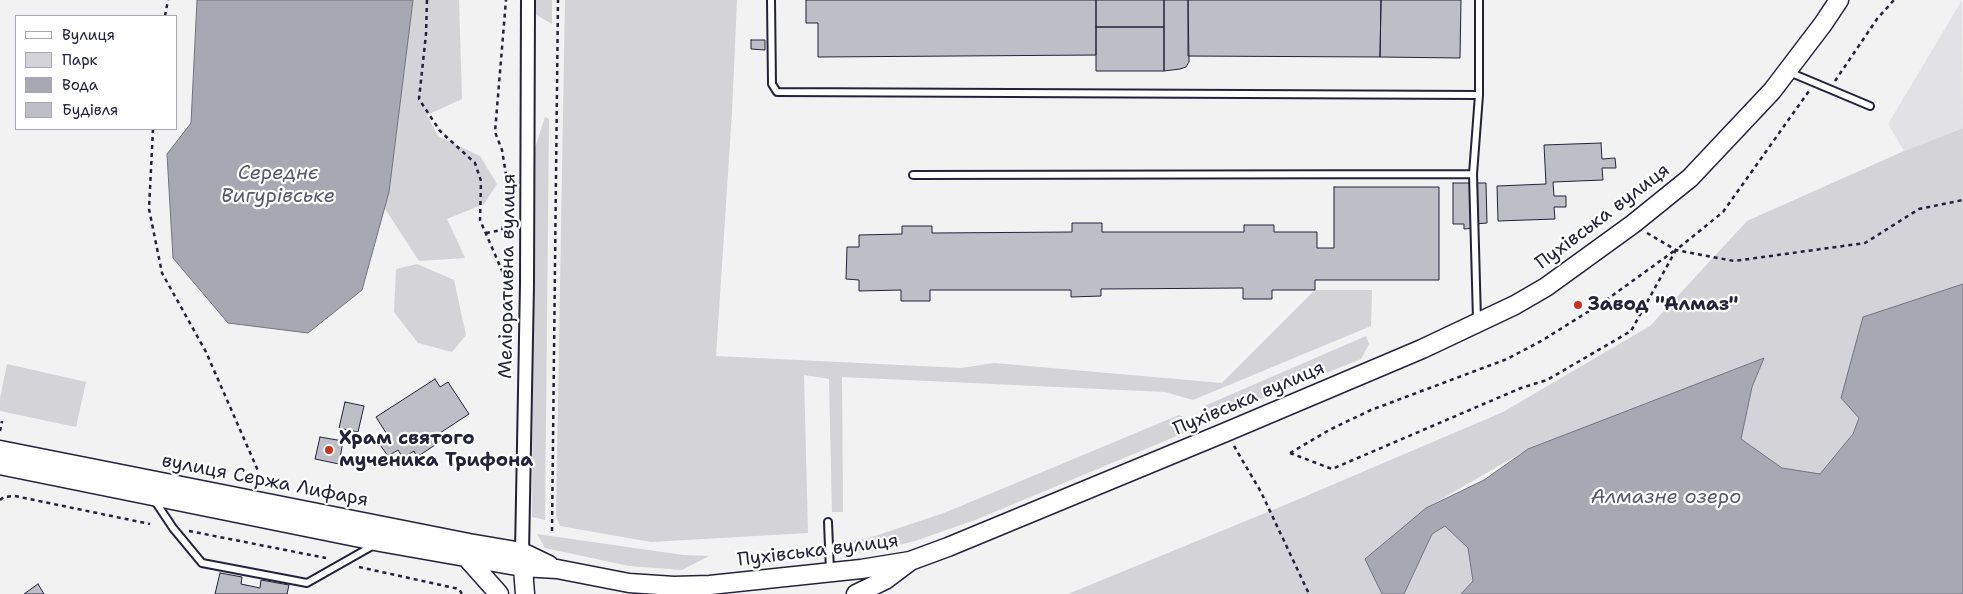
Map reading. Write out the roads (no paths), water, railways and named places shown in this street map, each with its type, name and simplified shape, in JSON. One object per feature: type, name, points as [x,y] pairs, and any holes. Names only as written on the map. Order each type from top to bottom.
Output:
[{"type":"street","name":"Меліоративна вулиця","points":[[522,559],[528,284],[528,0]]},
{"type":"street","name":"Пухівська вулиця","points":[[522,559],[557,570],[629,583],[674,586],[710,585],[830,573],[910,561],[1226,432],[1477,324],[1546,287],[1633,224],[1690,178],[1772,91],[1839,0]]},
{"type":"street","name":"вулиця Сержа Лифаря","points":[[0,450],[469,543],[522,559]]},
{"type":"street","name":"вулиця Сержа Лифаря","points":[[0,465],[380,542],[466,557],[522,559]]},
{"type":"street","points":[[466,557],[499,594]]},
{"type":"street","points":[[522,559],[526,594]]},
{"type":"street","points":[[856,594],[885,580],[910,561]]},
{"type":"lane","points":[[771,0],[772,84],[777,92],[1479,95]]},
{"type":"lane","points":[[1477,324],[1474,174],[1479,95],[1479,0]]},
{"type":"lane","points":[[1788,71],[1870,106]]},
{"type":"lane","points":[[913,176],[1474,174]]},
{"type":"lane","points":[[152,496],[173,528],[202,563],[307,583],[380,542]]},
{"type":"lane","points":[[828,522],[830,573]]},
{"type":"water","name":"Середнє Вигурівське","points":[[197,0],[413,0],[389,192],[362,290],[308,333],[228,323],[173,258],[167,154],[191,123]]},
{"type":"water","name":"Алмазне озеро","points":[[1963,284],[1963,594],[1461,594],[1473,581],[1468,548],[1445,526],[1432,534],[1404,594],[1382,594],[1365,559],[1426,508],[1484,480],[1528,449],[1764,358],[1752,387],[1741,439],[1782,468],[1820,474],[1853,434],[1859,418],[1841,398],[1863,317]]},
{"type":"place","name":"Завод \"Алмаз\"","points":[[1578,305]]},
{"type":"place","name":"Храм святого мученика Трифона","points":[[329,450]]}]
